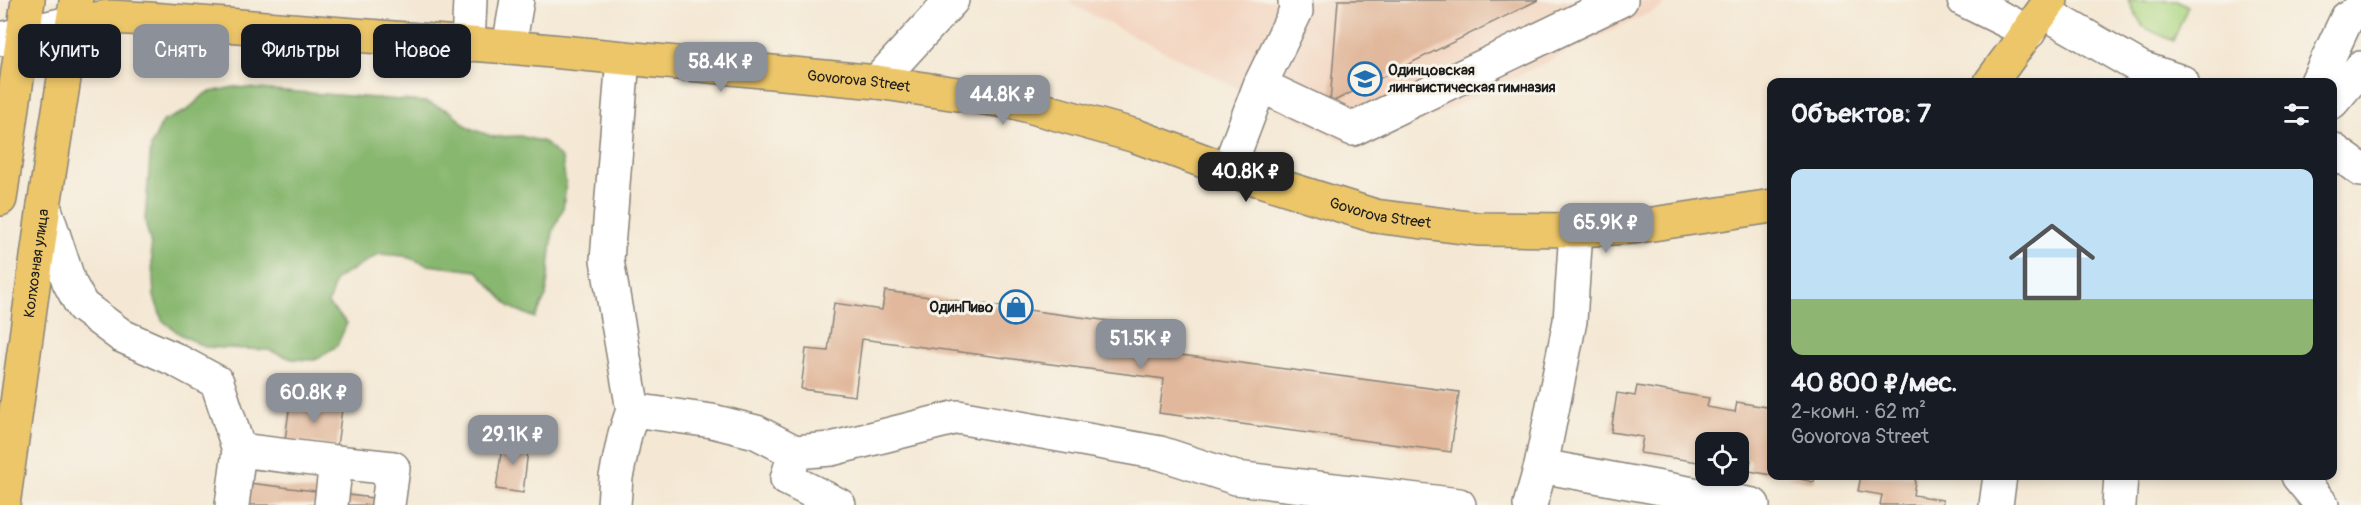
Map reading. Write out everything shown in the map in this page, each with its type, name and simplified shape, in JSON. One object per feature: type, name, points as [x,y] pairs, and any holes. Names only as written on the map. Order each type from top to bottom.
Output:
[{"type":"main road","points":[[0,199],[12,35],[28,0]]},
{"type":"main road","name":"Govorova Street","points":[[74,11],[108,17],[373,37]]},
{"type":"main road","name":"Колхозная улица","points":[[3,505],[44,206],[74,11]]},
{"type":"main road","points":[[1994,78],[2042,15]]},
{"type":"main road","name":"Govorova Street","points":[[471,45],[877,82],[1018,103],[1136,136],[1228,170],[1375,216],[1478,229],[1576,230],[1633,227],[1767,207]]},
{"type":"street","points":[[469,24],[470,0]]},
{"type":"street","points":[[509,48],[517,0]]},
{"type":"street","points":[[877,82],[952,0]]},
{"type":"street","points":[[1228,170],[1260,85],[1296,11],[1295,0]]},
{"type":"street","points":[[1260,85],[1353,129],[1621,0]]},
{"type":"street","points":[[1964,0],[2042,15],[2140,68],[2170,78]]},
{"type":"street","points":[[12,35],[74,11]]},
{"type":"street","points":[[2319,78],[2354,14]]},
{"type":"street","points":[[614,505],[622,445],[633,410],[607,260],[623,58]]},
{"type":"street","points":[[2337,96],[2361,68]]},
{"type":"street","points":[[2337,153],[2361,170]]},
{"type":"street","points":[[44,206],[69,282],[82,306],[122,336],[174,359],[217,382],[238,450],[232,505]]},
{"type":"street","points":[[1530,505],[1541,466],[1570,321],[1576,230]]},
{"type":"street","points":[[633,410],[712,421],[756,432],[788,479],[839,505]]},
{"type":"street","points":[[788,479],[831,449],[958,417],[1160,453],[1236,478],[1459,505]]},
{"type":"street","points":[[238,450],[393,468],[388,505]]},
{"type":"street","points":[[331,505],[336,462]]},
{"type":"street","points":[[1541,466],[1753,505]]},
{"type":"street","points":[[1996,505],[1999,480]]},
{"type":"street","points":[[2119,505],[2121,480]]},
{"type":"street","points":[[2301,480],[2322,505]]},
{"type":"shaded area","name":"Одинцовская лингвистическая гимназия","points":[[1070,0],[1666,0],[1662,7],[1361,150],[1072,5]]},
{"type":"green space","points":[[2128,0],[2177,0],[2188,6],[2173,41],[2143,27]]},
{"type":"green space","points":[[234,87],[426,102],[450,111],[469,128],[494,137],[520,136],[544,142],[562,159],[566,185],[563,209],[553,231],[546,296],[535,318],[510,307],[477,271],[428,265],[404,256],[379,254],[336,279],[328,304],[347,323],[337,346],[315,360],[292,359],[268,350],[205,347],[180,334],[162,320],[154,296],[151,245],[145,221],[151,146],[163,121],[186,111],[206,93]]},
{"type":"building","points":[[1338,0],[1538,0],[1330,103]]},
{"type":"building","points":[[885,291],[1169,329],[1166,353],[1459,392],[1451,452],[1159,413],[1164,379],[862,339],[855,396],[801,389],[806,349],[828,351],[834,303],[882,310]]},
{"type":"building","points":[[1637,386],[1709,398],[1707,407],[1735,412],[1737,402],[1767,407],[1767,474],[1749,471],[1751,460],[1749,460],[1749,432],[1695,432],[1695,462],[1640,453],[1643,437],[1611,432],[1617,393],[1635,396]]},
{"type":"building","points":[[290,403],[342,409],[337,446],[285,440]]},
{"type":"building","points":[[503,439],[529,442],[523,493],[496,489]]},
{"type":"building","points":[[1860,480],[1915,480],[1913,495],[1943,500],[1942,505],[1880,505],[1882,495],[1858,491]]},
{"type":"building","points":[[241,482],[381,499],[380,505],[239,505]]},
{"type":"place","name":"Одинцовская лингвистическая гимназия","points":[[1365,79]]},
{"type":"place","name":"ОдинПиво","points":[[1016,307]]}]
